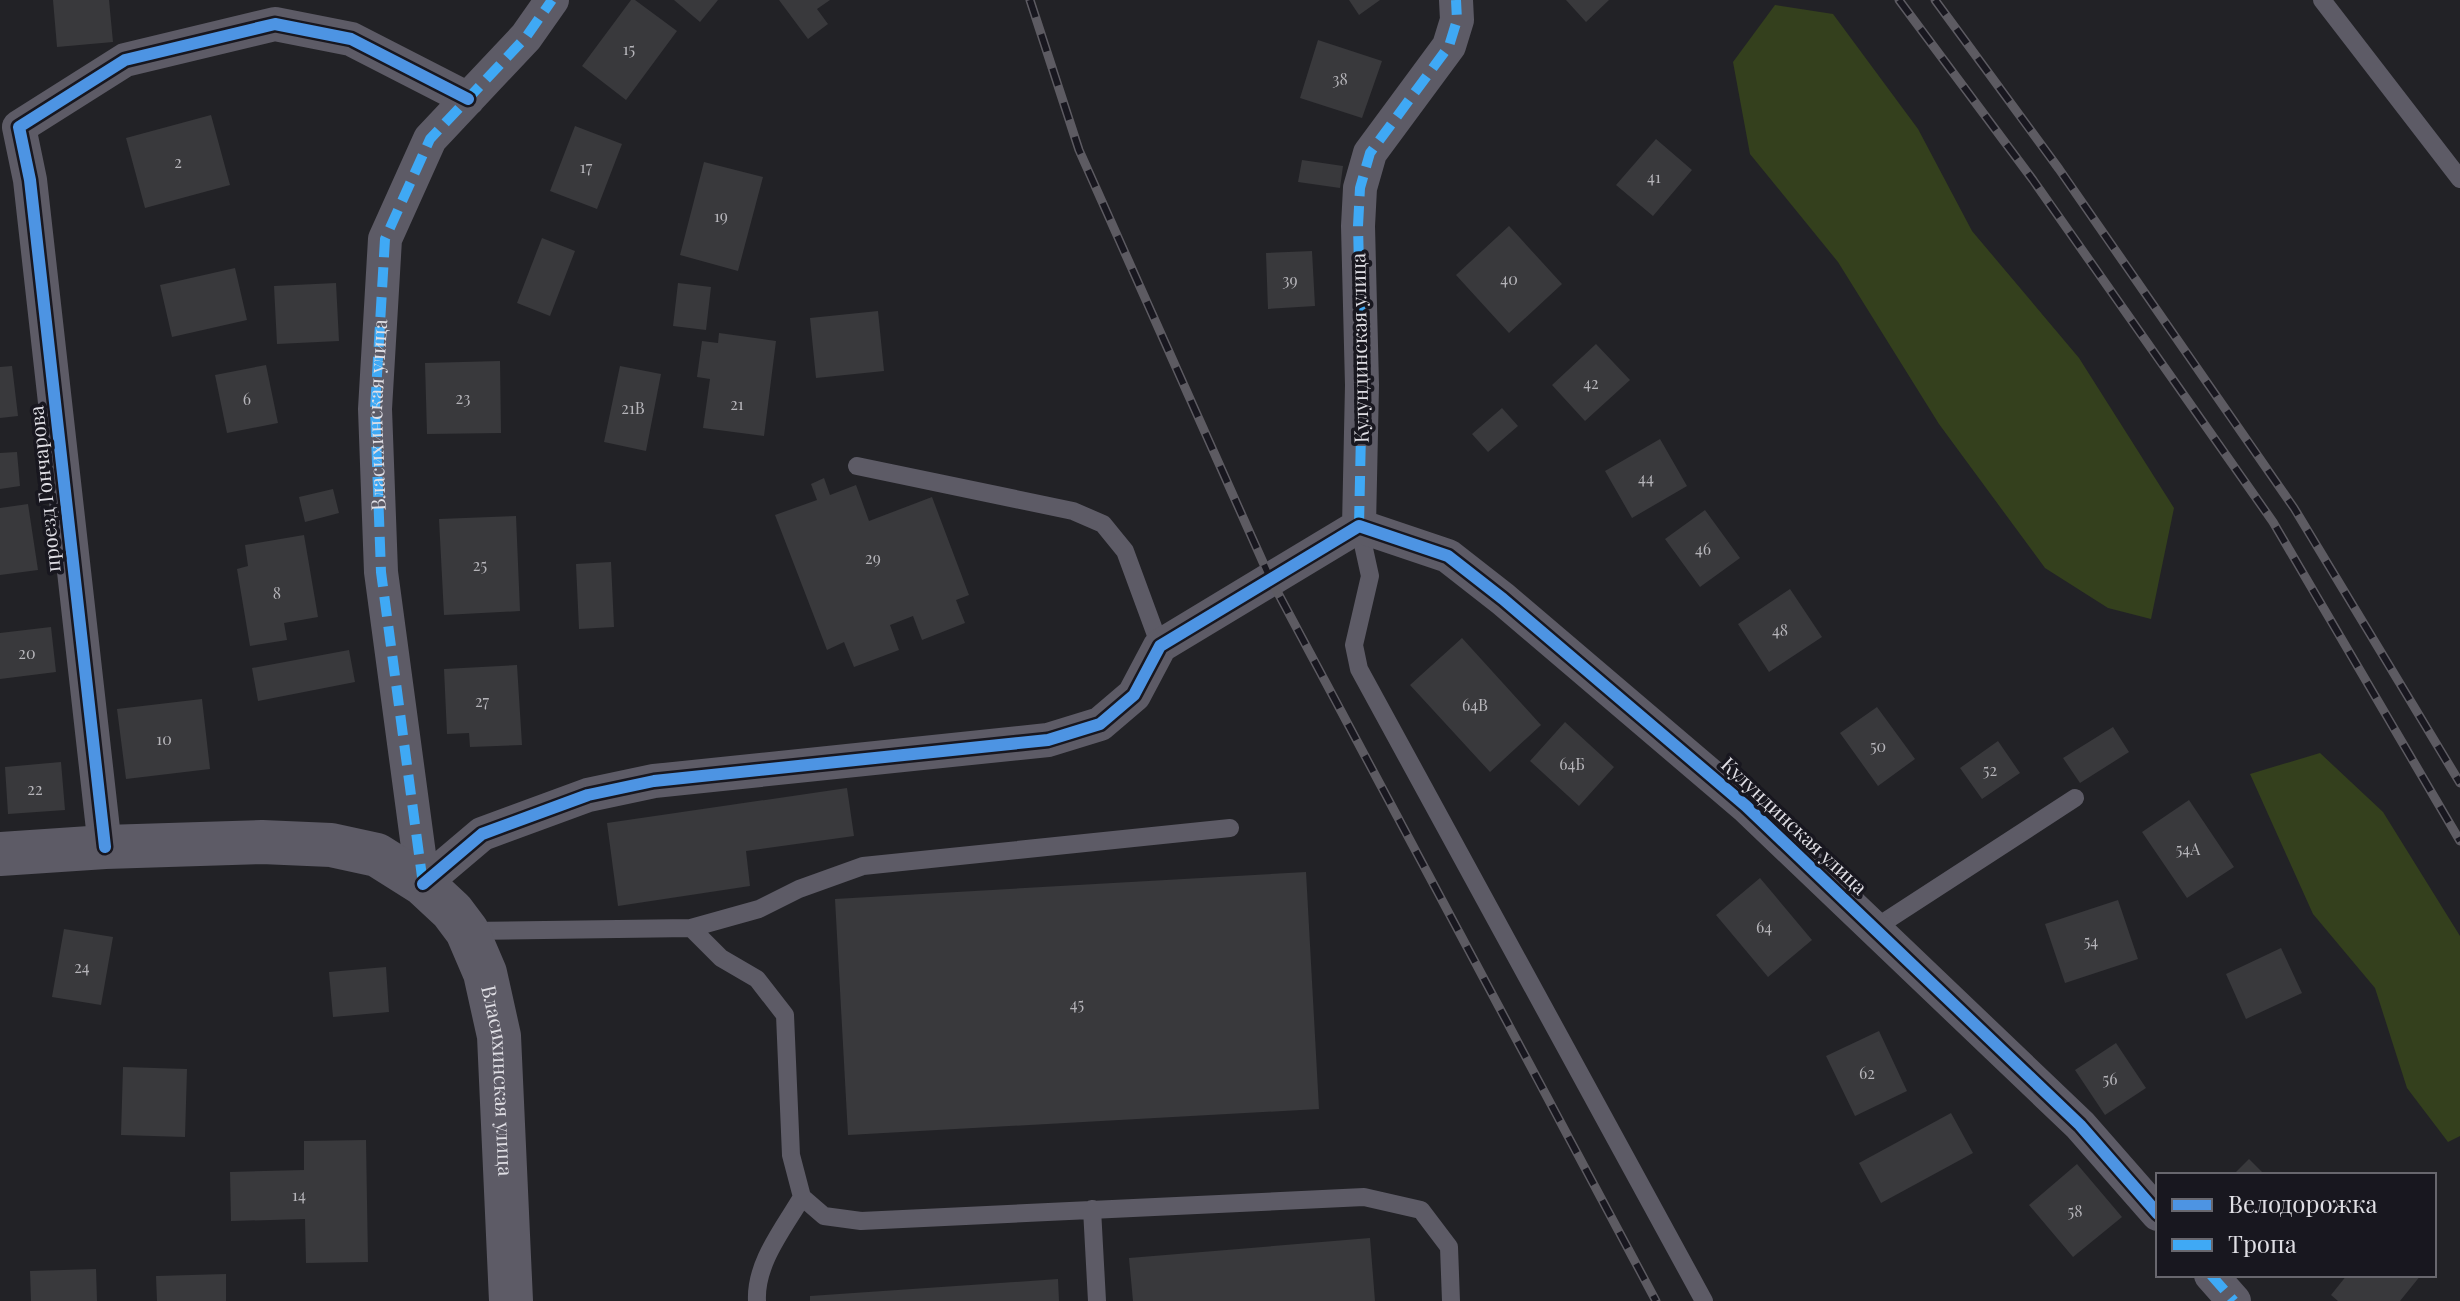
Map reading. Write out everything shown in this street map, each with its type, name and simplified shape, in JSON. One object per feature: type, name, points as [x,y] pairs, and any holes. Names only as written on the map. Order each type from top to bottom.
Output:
[{"type":"street","name":"Власихинская улица","points":[[423,884],[381,572],[375,409],[385,239],[430,139],[526,37],[552,0]]},
{"type":"street","name":"Кулундинская улица","points":[[1456,0],[1457,20],[1449,46],[1370,153],[1360,188],[1362,385],[1359,526],[1448,556],[1503,599],[1746,806],[2080,1125],[2156,1212]]},
{"type":"street","points":[[9,130],[125,60],[275,24],[351,39],[468,99]]},
{"type":"street","name":"проезд Гончарова","points":[[9,130],[30,180],[105,847]]},
{"type":"street","points":[[423,884],[482,834],[588,795],[654,781],[1048,740],[1100,724],[1134,695],[1160,646],[1359,526]]},
{"type":"street","name":"Власихинская улица","points":[[0,854],[262,842],[331,845],[377,855],[423,884],[452,911],[467,931],[485,973],[499,1036],[511,1301]]},
{"type":"street","points":[[2213,1277],[2234,1301]]},
{"type":"lane","points":[[2322,0],[2460,179]]},
{"type":"lane","points":[[857,466],[1073,511],[1103,524],[1125,551],[1160,646]]},
{"type":"lane","points":[[1359,526],[1370,576],[1354,645],[1359,669],[1704,1301]]},
{"type":"lane","points":[[1875,928],[2075,798]]},
{"type":"lane","points":[[467,931],[691,928],[759,909],[799,889],[863,866],[1230,828]]},
{"type":"lane","points":[[691,928],[721,958],[757,979],[785,1015],[791,1155],[802,1197],[824,1216],[861,1221],[1364,1197],[1421,1210],[1449,1247],[1451,1301]]},
{"type":"lane","points":[[757,1301],[756,1289],[767,1256],[802,1197]]},
{"type":"lane","points":[[1092,1209],[1097,1301]]},
{"type":"green space","points":[[1775,5],[1833,14],[1918,129],[1972,231],[2079,358],[2174,508],[2151,619],[2108,608],[2045,568],[1939,424],[1838,262],[1750,154],[1733,62]]},
{"type":"green space","points":[[2320,753],[2383,812],[2460,936],[2460,1136],[2448,1142],[2407,1088],[2375,988],[2313,914],[2250,774]]},
{"type":"building","points":[[53,0],[109,0],[113,42],[57,47]]},
{"type":"building","points":[[631,0],[677,31],[626,100],[582,66]]},
{"type":"building","points":[[674,0],[718,0],[700,22]]},
{"type":"building","points":[[779,0],[830,0],[817,9],[828,24],[808,39]]},
{"type":"building","points":[[1349,0],[1380,0],[1359,15]]},
{"type":"building","points":[[1566,0],[1609,0],[1586,22]]},
{"type":"building","points":[[1318,40],[1382,61],[1362,118],[1300,98]]},
{"type":"building","points":[[211,115],[230,185],[145,208],[126,138]]},
{"type":"building","points":[[575,126],[622,144],[597,209],[550,191]]},
{"type":"building","points":[[1656,139],[1692,170],[1653,216],[1616,185]]},
{"type":"building","points":[[1302,160],[1343,166],[1340,188],[1298,182]]},
{"type":"building","points":[[704,162],[763,177],[738,271],[680,255]]},
{"type":"building","points":[[1509,226],[1562,284],[1509,333],[1456,275]]},
{"type":"building","points":[[542,238],[575,251],[550,316],[517,303]]},
{"type":"building","points":[[1312,251],[1315,306],[1268,309],[1266,253]]},
{"type":"building","points":[[235,268],[247,320],[172,337],[160,285]]},
{"type":"building","points":[[336,283],[339,341],[277,344],[274,286]]},
{"type":"building","points":[[678,283],[711,287],[706,330],[673,326]]},
{"type":"building","points":[[878,311],[884,371],[816,378],[810,318]]},
{"type":"building","points":[[719,333],[776,341],[764,436],[703,428],[710,379],[697,377],[702,341],[718,343]]},
{"type":"building","points":[[1596,344],[1630,380],[1585,421],[1552,385]]},
{"type":"building","points":[[500,361],[501,433],[427,434],[425,363]]},
{"type":"building","points":[[266,365],[278,423],[227,433],[215,375]]},
{"type":"building","points":[[12,366],[18,416],[0,418],[0,367]]},
{"type":"building","points":[[620,366],[661,374],[646,451],[604,442]]},
{"type":"building","points":[[1502,408],[1518,426],[1488,452],[1472,434]]},
{"type":"building","points":[[1660,439],[1687,486],[1632,518],[1605,471]]},
{"type":"building","points":[[17,452],[20,486],[0,489],[0,453]]},
{"type":"building","points":[[824,478],[830,495],[856,485],[869,521],[932,497],[969,595],[956,600],[965,623],[922,640],[913,616],[890,625],[899,650],[854,667],[844,642],[827,650],[775,515],[817,500],[811,484]]},
{"type":"building","points":[[333,489],[339,513],[305,522],[299,497]]},
{"type":"building","points":[[28,504],[38,570],[0,575],[0,508]]},
{"type":"building","points":[[1705,510],[1740,558],[1700,587],[1665,539]]},
{"type":"building","points":[[516,516],[520,611],[444,615],[439,519]]},
{"type":"building","points":[[304,535],[318,617],[284,623],[287,640],[250,646],[237,569],[248,566],[245,545]]},
{"type":"building","points":[[611,562],[614,627],[579,629],[576,564]]},
{"type":"building","points":[[1790,589],[1822,637],[1769,672],[1738,624]]},
{"type":"building","points":[[51,627],[56,672],[0,679],[0,633]]},
{"type":"building","points":[[1462,638],[1541,725],[1490,772],[1410,685]]},
{"type":"building","points":[[349,650],[355,682],[258,701],[252,668]]},
{"type":"building","points":[[517,665],[522,745],[470,747],[469,733],[447,734],[444,669]]},
{"type":"building","points":[[202,699],[210,769],[126,779],[117,709]]},
{"type":"building","points":[[1877,707],[1915,759],[1878,786],[1840,733]]},
{"type":"building","points":[[1565,722],[1614,767],[1579,806],[1530,761]]},
{"type":"building","points":[[2113,727],[2129,752],[2080,783],[2063,758]]},
{"type":"building","points":[[1998,741],[2020,773],[1982,799],[1960,768]]},
{"type":"building","points":[[61,762],[65,810],[8,814],[5,767]]},
{"type":"building","points":[[847,788],[854,836],[746,851],[750,886],[618,906],[607,823]]},
{"type":"building","points":[[2189,800],[2234,867],[2187,898],[2142,832]]},
{"type":"building","points":[[1306,872],[1319,1109],[848,1135],[835,899]]},
{"type":"building","points":[[1760,878],[1812,940],[1768,977],[1716,915]]},
{"type":"building","points":[[2118,900],[2138,959],[2065,983],[2045,924]]},
{"type":"building","points":[[64,929],[113,937],[101,1005],[52,997]]},
{"type":"building","points":[[2281,948],[2302,993],[2246,1019],[2226,974]]},
{"type":"building","points":[[386,967],[389,1012],[333,1017],[329,972]]},
{"type":"building","points":[[1879,1031],[1907,1091],[1855,1116],[1826,1056]]},
{"type":"building","points":[[2116,1043],[2146,1088],[2105,1115],[2075,1070]]},
{"type":"building","points":[[123,1067],[187,1069],[185,1137],[121,1135]]},
{"type":"building","points":[[1951,1113],[1973,1153],[1881,1203],[1859,1163]]},
{"type":"building","points":[[366,1140],[368,1262],[306,1263],[305,1219],[231,1221],[230,1172],[304,1170],[304,1141]]},
{"type":"building","points":[[2249,1159],[2263,1173],[2235,1173]]},
{"type":"building","points":[[2077,1164],[2122,1217],[2073,1257],[2029,1205]]},
{"type":"building","points":[[1370,1238],[1375,1301],[1133,1301],[1129,1258]]},
{"type":"building","points":[[96,1269],[97,1301],[31,1301],[30,1271]]},
{"type":"building","points":[[226,1274],[226,1301],[157,1301],[156,1276]]},
{"type":"building","points":[[2345,1277],[2419,1277],[2400,1301],[2338,1301],[2331,1295]]},
{"type":"building","points":[[1058,1279],[1059,1301],[810,1301],[810,1296]]},
{"type":"railway","points":[[1030,0],[1079,150],[1270,578],[1656,1301]]},
{"type":"railway","points":[[1899,0],[2033,180],[2273,522],[2460,841]]},
{"type":"railway","points":[[1935,0],[2059,169],[2294,508],[2460,783]]},
{"type":"marked path","points":[[423,884],[381,572],[375,409],[385,239],[430,139],[526,37],[552,0]]},
{"type":"marked path","points":[[1359,526],[1362,385],[1360,188],[1370,153],[1449,46],[1457,20],[1456,0]]},
{"type":"marked path","points":[[2213,1277],[2234,1301]]},
{"type":"cycle path","points":[[105,847],[30,180],[19,127],[125,60],[275,24],[351,39],[468,99]]},
{"type":"cycle path","points":[[423,884],[482,834],[588,795],[654,781],[1048,740],[1100,724],[1134,695],[1160,646],[1359,526],[1448,556],[1503,599],[1746,806],[2080,1125],[2156,1212]]}]
